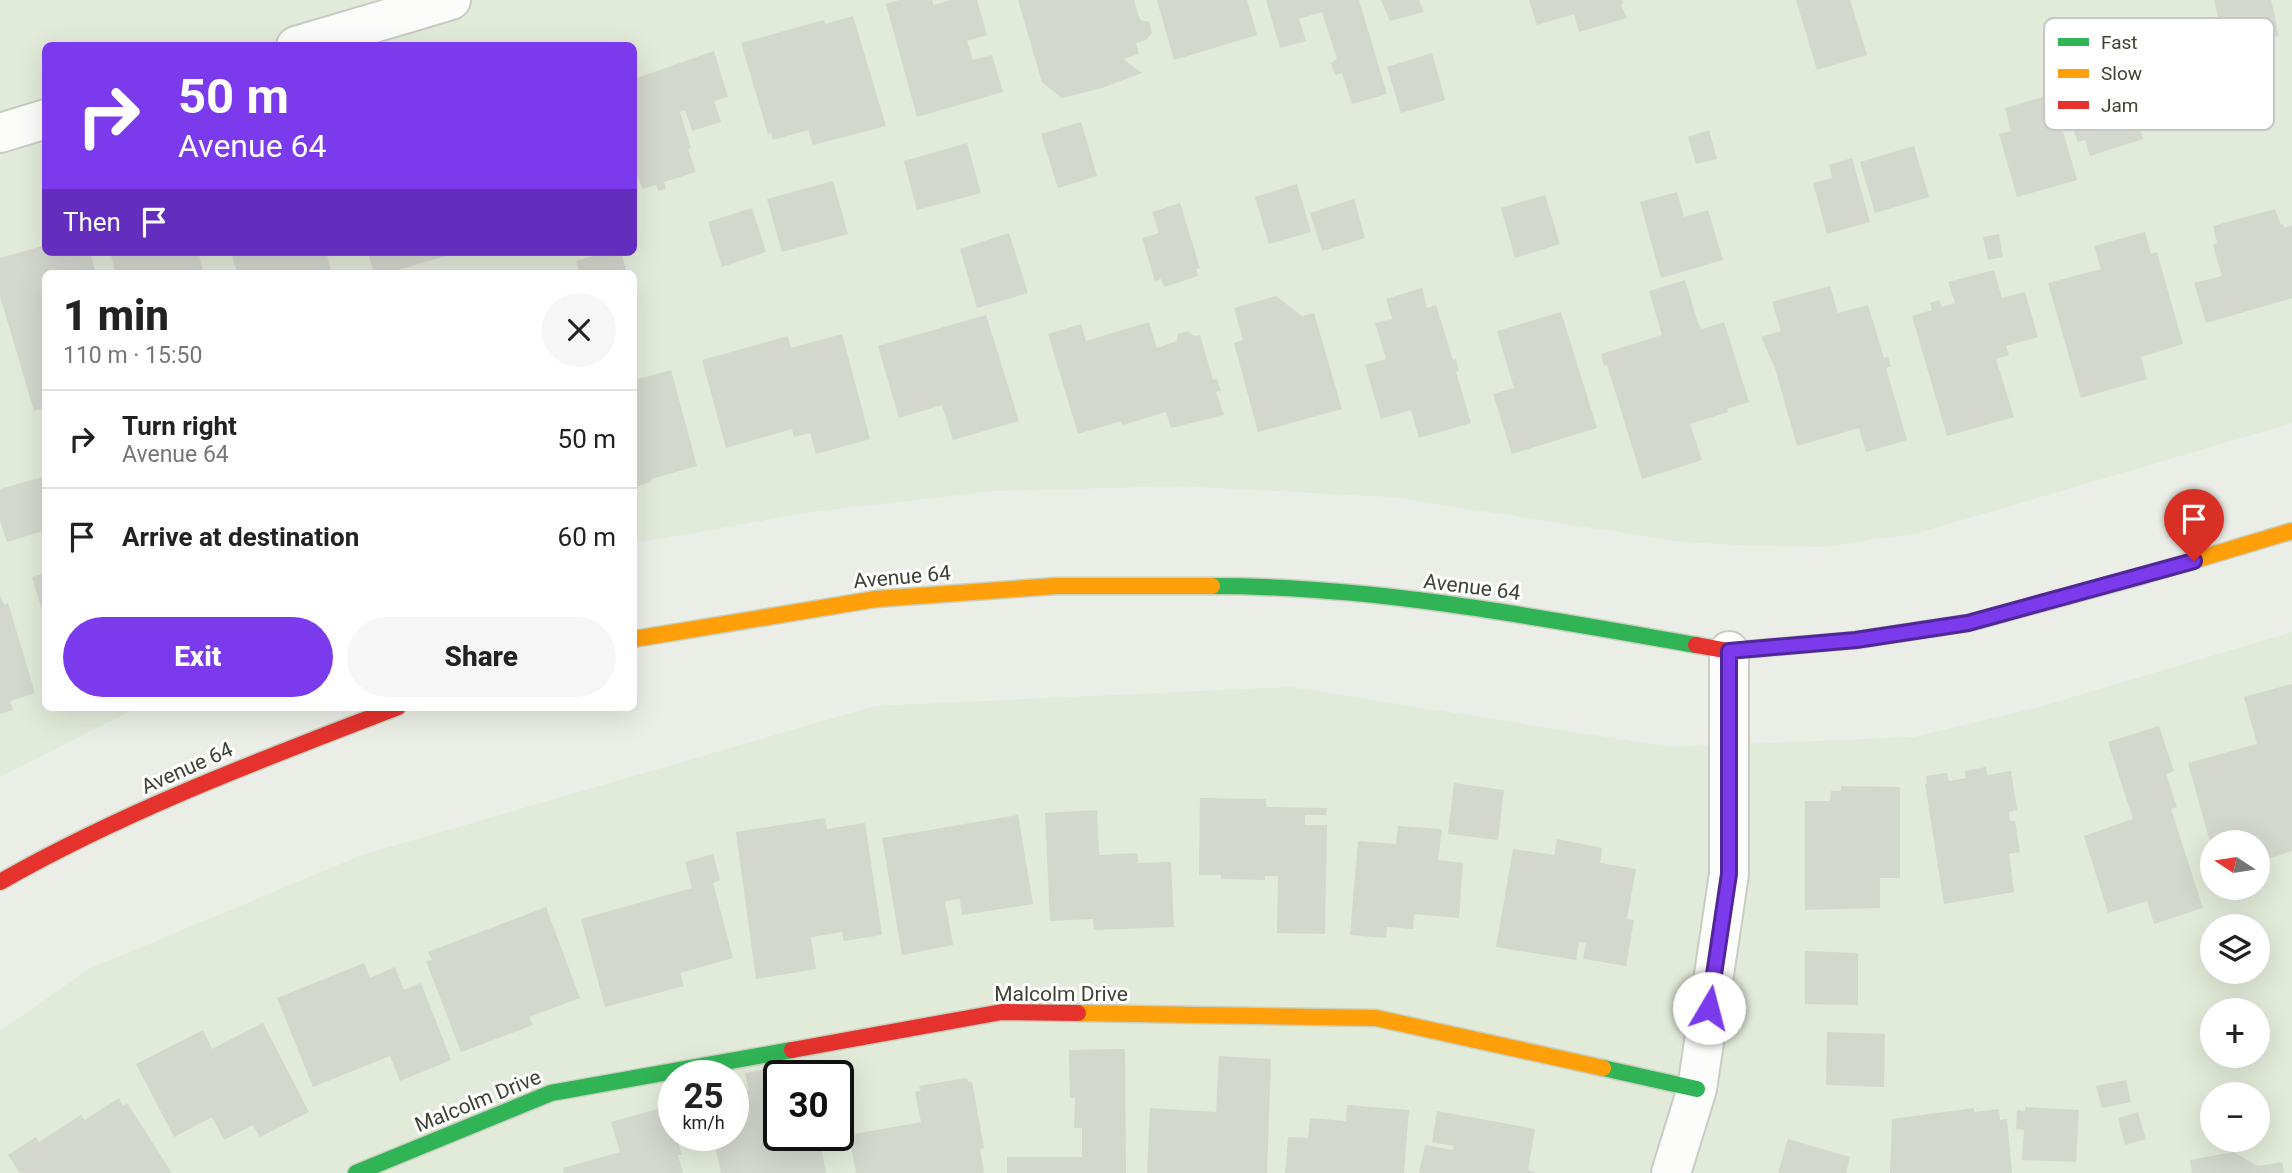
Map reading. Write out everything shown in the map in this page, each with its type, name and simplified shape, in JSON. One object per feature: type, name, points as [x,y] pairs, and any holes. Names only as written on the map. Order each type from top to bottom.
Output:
[{"type":"street","points":[[309,42],[451,0]]},
{"type":"street","points":[[0,133],[42,121]]},
{"type":"street","name":"Avenue 64","points":[[637,639],[876,599],[1056,586],[1276,586],[1490,609],[1729,651],[1856,640],[1968,623],[2145,575],[2292,531]]},
{"type":"street","points":[[1671,1173],[1697,1089],[1729,874],[1729,651]]},
{"type":"street","name":"Avenue 64","points":[[0,881],[58,849],[224,774],[388,711]]},
{"type":"street","name":"Malcolm Drive","points":[[356,1173],[551,1093],[1002,1012],[1376,1018],[1697,1089]]},
{"type":"shaded area","points":[[0,0],[2292,0],[2292,423],[1918,533],[1823,547],[1676,541],[1391,497],[1178,486],[995,491],[819,511],[637,542],[637,270],[42,270],[42,711],[130,711],[0,777]]},
{"type":"shaded area","points":[[2292,632],[2292,1173],[0,1173],[0,1031],[89,969],[362,855],[875,706],[1290,687],[1669,747],[1914,737],[2039,707]]},
{"type":"building","points":[[899,0],[932,0],[934,5],[950,0],[977,0],[987,35],[967,41],[973,60],[992,55],[1003,92],[917,117],[886,4]]},
{"type":"building","points":[[1018,0],[1134,0],[1140,20],[1149,22],[1152,33],[1146,40],[1136,43],[1139,54],[1123,59],[1142,73],[1102,88],[1062,98],[1042,82]]},
{"type":"building","points":[[1157,0],[1247,0],[1257,35],[1174,60]]},
{"type":"building","points":[[1266,0],[1359,0],[1387,94],[1352,104],[1342,73],[1335,75],[1331,63],[1337,59],[1322,12],[1299,19],[1306,41],[1280,48]]},
{"type":"building","points":[[1381,0],[1419,0],[1424,12],[1390,21]]},
{"type":"building","points":[[1529,0],[1622,0],[1621,5],[1627,18],[1579,32],[1574,14],[1537,25]]},
{"type":"building","points":[[1796,0],[1850,0],[1867,55],[1817,70]]},
{"type":"building","points":[[2214,0],[2271,0],[2279,36],[2274,37],[2274,18],[2218,18]]},
{"type":"building","points":[[853,16],[886,126],[813,145],[808,130],[773,140],[771,133],[768,134],[741,43],[824,20],[825,24]]},
{"type":"building","points":[[714,51],[728,97],[714,101],[721,122],[692,131],[685,110],[680,112],[696,172],[664,182],[666,189],[658,191],[656,185],[642,189],[637,175],[637,78]]},
{"type":"building","points":[[1432,53],[1445,100],[1401,113],[1387,67]]},
{"type":"building","points":[[2044,97],[2044,130],[2063,130],[2077,180],[2017,197],[1999,134],[2011,131],[2005,108]]},
{"type":"building","points":[[1081,122],[1097,176],[1058,188],[1041,134]]},
{"type":"building","points":[[1709,130],[1717,159],[1696,164],[1688,137]]},
{"type":"building","points":[[2074,130],[2140,130],[2143,139],[2090,156],[2085,140],[2078,142]]},
{"type":"building","points":[[967,143],[981,193],[917,210],[904,161]]},
{"type":"building","points":[[1914,146],[1929,197],[1875,213],[1860,162]]},
{"type":"building","points":[[1852,158],[1870,222],[1827,234],[1813,183],[1832,178],[1829,165]]},
{"type":"building","points":[[833,181],[848,234],[782,252],[767,199]]},
{"type":"building","points":[[1297,184],[1311,232],[1269,244],[1255,197]]},
{"type":"building","points":[[1677,192],[1684,217],[1708,210],[1723,260],[1661,278],[1640,202]]},
{"type":"building","points":[[1545,195],[1560,244],[1515,258],[1501,208]]},
{"type":"building","points":[[1354,199],[1365,238],[1322,251],[1310,213]]},
{"type":"building","points":[[1180,203],[1200,268],[1196,269],[1198,276],[1164,287],[1161,279],[1155,281],[1142,238],[1159,233],[1152,212]]},
{"type":"building","points":[[752,208],[766,252],[722,267],[708,222]]},
{"type":"building","points":[[2275,209],[2284,228],[2292,225],[2292,298],[2206,323],[2194,283],[2222,276],[2213,245],[2217,243],[2213,226]]},
{"type":"building","points":[[2145,232],[2151,254],[2157,252],[2183,344],[2141,357],[2147,379],[2081,398],[2048,283],[2101,269],[2094,246]]},
{"type":"building","points":[[1009,233],[1028,293],[977,308],[960,249]]},
{"type":"building","points":[[1999,234],[2003,257],[1988,260],[1983,237]]},
{"type":"building","points":[[42,246],[42,256],[91,256],[95,270],[42,270],[42,409],[34,411],[0,296],[0,258]]},
{"type":"building","points":[[111,256],[199,256],[203,270],[115,270]]},
{"type":"building","points":[[232,256],[327,256],[331,270],[236,270]]},
{"type":"building","points":[[369,256],[446,256],[397,270],[373,270]]},
{"type":"building","points":[[593,256],[622,256],[626,270],[579,270],[576,261]]},
{"type":"building","points":[[1994,270],[2002,298],[2025,292],[2038,337],[2006,346],[2009,355],[1996,359],[2014,417],[1947,436],[1912,316],[1932,310],[1930,303],[1939,300],[1942,307],[1955,303],[1948,282]]},
{"type":"building","points":[[1685,280],[1702,329],[1724,322],[1749,402],[1690,424],[1702,460],[1642,479],[1607,365],[1604,366],[1601,354],[1662,335],[1649,291]]},
{"type":"building","points":[[1830,286],[1838,313],[1868,305],[1884,358],[1888,357],[1891,366],[1886,368],[1907,440],[1866,452],[1859,428],[1797,446],[1775,368],[1761,337],[1781,331],[1772,302]]},
{"type":"building","points":[[1422,288],[1427,308],[1436,305],[1453,360],[1456,359],[1459,371],[1456,372],[1471,423],[1419,438],[1411,410],[1381,419],[1365,365],[1386,359],[1375,323],[1392,319],[1386,299]]},
{"type":"building","points":[[1276,296],[1302,316],[1314,313],[1342,409],[1258,432],[1234,343],[1243,340],[1234,308]]},
{"type":"building","points":[[1561,312],[1597,428],[1512,454],[1493,394],[1514,388],[1497,331]]},
{"type":"building","points":[[986,315],[1019,421],[953,440],[942,405],[899,418],[878,346]]},
{"type":"building","points":[[1149,322],[1157,348],[1177,341],[1178,334],[1188,331],[1194,336],[1200,335],[1213,380],[1217,379],[1221,391],[1216,392],[1224,415],[1171,428],[1166,412],[1123,425],[1121,421],[1078,434],[1048,334],[1081,324],[1086,341]]},
{"type":"building","points":[[842,334],[870,439],[816,454],[810,433],[794,437],[792,429],[726,448],[702,360],[788,336],[791,348]]},
{"type":"building","points":[[671,370],[697,466],[651,479],[651,482],[637,486],[637,379]]},
{"type":"building","points":[[42,477],[42,531],[7,542],[0,521],[0,489]]},
{"type":"building","points":[[42,574],[42,609],[32,577]]},
{"type":"building","points":[[0,595],[4,605],[8,603],[35,693],[10,701],[13,710],[0,714]]},
{"type":"building","points":[[2292,684],[2292,851],[2270,858],[2270,830],[2207,830],[2188,763],[2257,744],[2244,697]]},
{"type":"building","points":[[2159,726],[2174,771],[2166,774],[2177,807],[2171,809],[2203,908],[2154,924],[2147,901],[2108,913],[2084,836],[2133,819],[2108,742]]},
{"type":"building","points":[[1986,767],[1987,775],[2011,771],[2017,810],[2009,812],[2010,821],[2015,821],[2020,852],[2009,854],[2014,892],[1944,904],[1925,784],[1926,776],[1947,773],[1949,781],[1966,778],[1965,771]]},
{"type":"building","points":[[1454,783],[1504,790],[1498,840],[1448,834]]},
{"type":"building","points":[[1841,786],[1900,787],[1900,878],[1880,878],[1880,908],[1805,910],[1805,801],[1830,801],[1831,791],[1841,791]]},
{"type":"building","points":[[1200,798],[1266,799],[1266,807],[1327,808],[1326,815],[1305,815],[1305,825],[1327,825],[1325,934],[1277,933],[1278,876],[1265,876],[1265,880],[1221,879],[1221,875],[1199,875]]},
{"type":"building","points":[[1097,810],[1099,855],[1137,853],[1138,863],[1171,862],[1174,927],[1094,930],[1093,919],[1050,921],[1045,813]]},
{"type":"building","points":[[1018,815],[1033,904],[962,915],[960,899],[945,901],[953,945],[902,955],[882,838]]},
{"type":"building","points":[[825,818],[827,829],[865,823],[882,935],[844,941],[842,932],[811,937],[816,969],[756,979],[736,832]]},
{"type":"building","points":[[1398,826],[1442,829],[1438,860],[1463,863],[1459,918],[1414,914],[1413,929],[1387,927],[1386,938],[1350,935],[1358,841],[1396,844]]},
{"type":"building","points":[[1557,839],[1602,848],[1600,863],[1636,869],[1627,919],[1634,920],[1626,966],[1583,959],[1586,943],[1579,942],[1576,960],[1496,947],[1513,849],[1554,855]]},
{"type":"building","points":[[713,854],[720,880],[713,883],[733,958],[680,973],[684,986],[605,1007],[581,919],[692,888],[685,862]]},
{"type":"building","points":[[546,907],[580,998],[529,1017],[533,1025],[461,1052],[426,961],[432,960],[428,952]]},
{"type":"building","points":[[1805,951],[1858,953],[1858,1005],[1805,1004]]},
{"type":"building","points":[[364,963],[370,978],[395,967],[404,990],[421,983],[451,1060],[400,1081],[390,1056],[313,1087],[277,998]]},
{"type":"building","points":[[263,1023],[309,1112],[260,1137],[253,1125],[224,1140],[212,1117],[174,1137],[136,1064],[203,1030],[212,1049]]},
{"type":"building","points":[[1827,1032],[1885,1034],[1884,1087],[1826,1085]]},
{"type":"building","points":[[1125,1049],[1126,1173],[1007,1173],[1007,1157],[1082,1157],[1082,1128],[1074,1128],[1075,1098],[1070,1098],[1069,1050]]},
{"type":"building","points":[[1219,1056],[1271,1059],[1267,1173],[1147,1173],[1150,1108],[1216,1112]]},
{"type":"building","points":[[763,1069],[763,1151],[822,1151],[826,1173],[721,1173],[716,1151],[749,1151],[749,1072]]},
{"type":"building","points":[[967,1078],[968,1082],[972,1082],[984,1148],[980,1149],[984,1173],[856,1173],[852,1151],[854,1134],[921,1122],[915,1092],[921,1091],[919,1086]]},
{"type":"building","points":[[2126,1080],[2131,1102],[2102,1108],[2096,1086]]},
{"type":"building","points":[[119,1098],[123,1106],[127,1103],[172,1173],[20,1173],[8,1155],[36,1137],[39,1142],[81,1115],[85,1120]]},
{"type":"building","points":[[1347,1105],[1409,1110],[1404,1173],[1285,1173],[1288,1137],[1308,1138],[1310,1118],[1346,1121]]},
{"type":"building","points":[[2025,1107],[2079,1110],[2076,1162],[2022,1160],[2024,1130],[2016,1129],[2017,1110],[2025,1111]]},
{"type":"building","points":[[1974,1108],[1974,1112],[1999,1109],[2000,1120],[2007,1119],[2012,1173],[1890,1173],[1892,1119]]},
{"type":"building","points":[[658,1109],[658,1151],[681,1151],[682,1155],[678,1155],[683,1173],[564,1173],[563,1168],[620,1152],[611,1122]]},
{"type":"building","points":[[1437,1111],[1535,1129],[1528,1170],[1536,1173],[1419,1173],[1425,1145],[1453,1150],[1454,1146],[1432,1142]]},
{"type":"building","points":[[2138,1112],[2146,1139],[2125,1145],[2118,1118]]},
{"type":"building","points":[[1788,1139],[1850,1157],[1846,1173],[1778,1173]]},
{"type":"building","points":[[2233,1152],[2258,1166],[2282,1162],[2284,1173],[2192,1173],[2190,1160]]},
{"type":"traffic: fast","points":[[1212,586],[1273,587],[1395,597],[1516,614],[1696,645]]},
{"type":"traffic: fast","points":[[356,1173],[551,1093],[792,1050]]},
{"type":"traffic: fast","points":[[1603,1068],[1697,1089]]},
{"type":"traffic: slow","points":[[1991,617],[2292,531]]},
{"type":"traffic: slow","points":[[637,639],[876,599],[1056,586],[1212,586]]},
{"type":"traffic: slow","points":[[1078,1013],[1376,1018],[1603,1068]]},
{"type":"traffic: jam","points":[[1696,645],[1729,651],[1856,640],[1991,617]]},
{"type":"traffic: jam","points":[[0,882],[146,809],[246,766],[388,711]]},
{"type":"traffic: jam","points":[[792,1050],[1002,1012],[1078,1013]]},
{"type":"route","points":[[1709,1008],[1729,874],[1729,651],[1856,640],[1968,623],[2194,561]]}]
